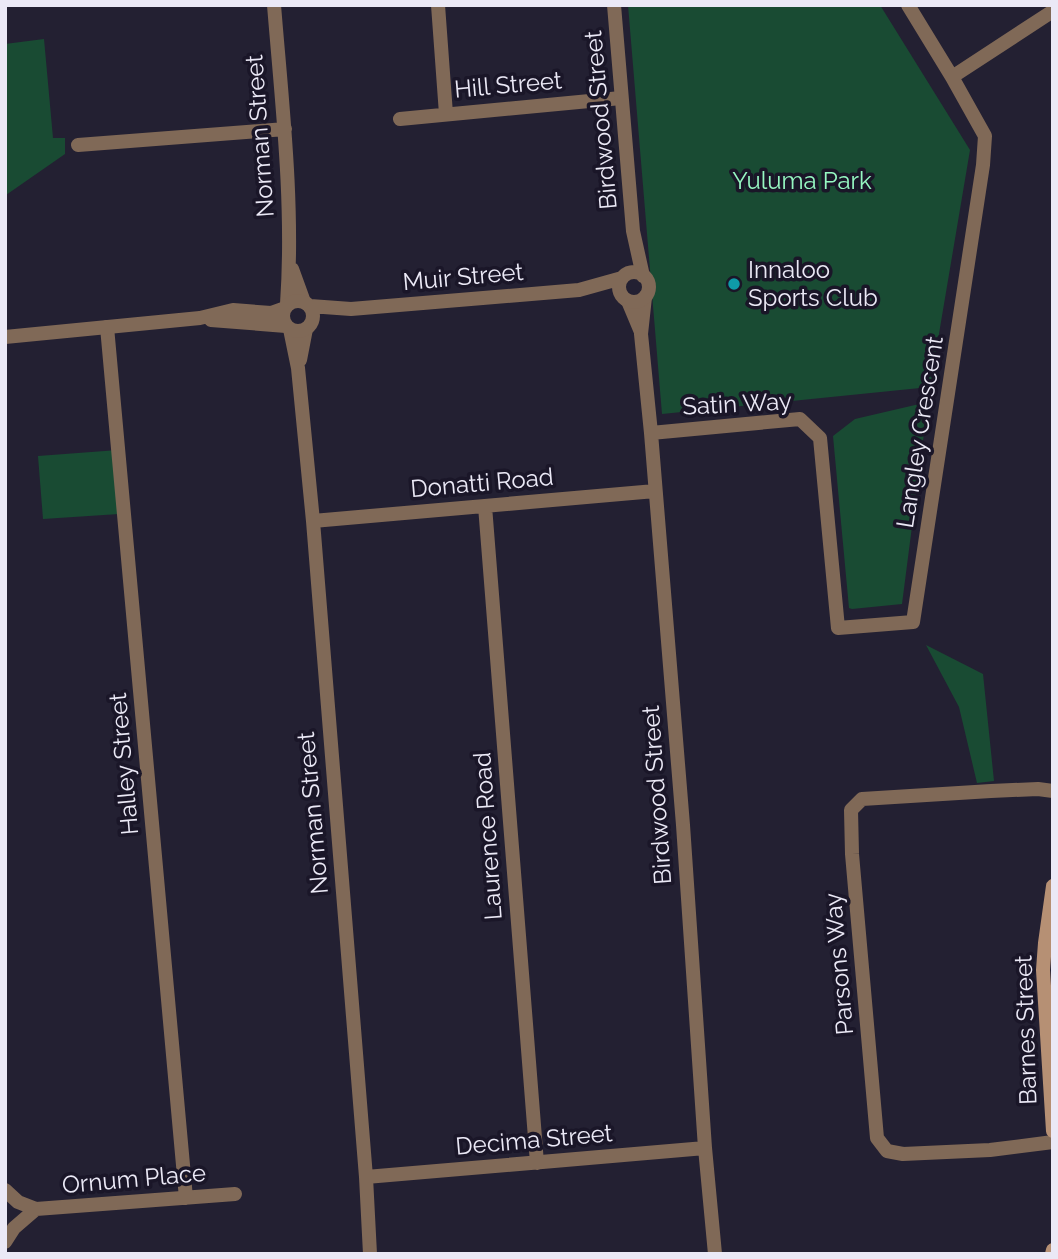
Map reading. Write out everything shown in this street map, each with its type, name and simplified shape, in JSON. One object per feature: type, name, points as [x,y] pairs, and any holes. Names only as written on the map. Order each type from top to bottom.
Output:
[{"type":"main road","name":"Barnes Street","points":[[1053,886],[1043,970],[1053,1131]]},
{"type":"main road","name":"Barnes Street","points":[[1053,961],[1053,975]]},
{"type":"street","name":"Norman Street","points":[[274,5],[285,129],[290,265],[286,306]]},
{"type":"street","points":[[438,5],[446,114]]},
{"type":"street","name":"Birdwood Street","points":[[614,5],[633,231],[643,276]]},
{"type":"street","name":"Langley Crescent","points":[[820,438],[838,628],[913,622],[983,165],[985,136],[908,5]]},
{"type":"street","points":[[952,77],[1053,11]]},
{"type":"street","name":"Hill Street","points":[[400,119],[621,98]]},
{"type":"street","points":[[78,145],[285,129]]},
{"type":"street","name":"Birdwood Street","points":[[624,277],[633,231]]},
{"type":"street","name":"Norman Street","points":[[290,265],[307,304]]},
{"type":"street","points":[[632,273],[643,276],[648,286],[645,297],[639,301],[625,298],[619,289],[624,277],[632,273]]},
{"type":"street","name":"Muir Street","points":[[307,304],[351,309],[579,290],[624,277]]},
{"type":"street","name":"Muir Street","points":[[579,290],[625,298]]},
{"type":"street","name":"Birdwood Street","points":[[645,297],[641,334],[715,1254]]},
{"type":"street","name":"Birdwood Street","points":[[625,298],[641,334]]},
{"type":"street","points":[[5,337],[200,318],[233,310],[271,313],[295,301],[307,304],[313,313],[308,326],[298,331],[288,327],[200,318]]},
{"type":"street","points":[[286,306],[282,317],[288,327]]},
{"type":"street","name":"Muir Street","points":[[308,326],[351,309]]},
{"type":"street","name":"Norman Street","points":[[298,368],[308,326]]},
{"type":"street","name":"Halley Street","points":[[107,327],[186,1198]]},
{"type":"street","name":"Norman Street","points":[[288,327],[298,368],[313,521],[370,1254]]},
{"type":"street","name":"Satin Way","points":[[651,433],[800,419],[820,438]]},
{"type":"street","name":"Donatti Road","points":[[313,521],[655,491]]},
{"type":"street","name":"Laurence Road","points":[[485,506],[537,1163]]},
{"type":"street","name":"Parsons Way","points":[[1053,791],[990,791],[862,799],[851,810],[852,854],[877,1138],[887,1151],[903,1154],[990,1150],[1053,1143]]},
{"type":"street","name":"Decima Street","points":[[366,1177],[705,1148]]},
{"type":"street","name":"Ornum Place","points":[[5,1190],[18,1202],[36,1209],[235,1194]]},
{"type":"street","name":"Ornum Place","points":[[5,1242],[14,1228],[36,1209]]},
{"type":"green space","name":"Yuluma Park","points":[[628,5],[880,5],[970,150],[930,387],[662,414]]},
{"type":"green space","points":[[44,39],[53,138],[65,138],[65,154],[6,195],[5,44]]},
{"type":"green space","points":[[928,402],[902,604],[849,608],[833,436],[855,419]]},
{"type":"green space","points":[[118,450],[119,514],[43,519],[38,456]]},
{"type":"green space","points":[[926,645],[983,674],[994,781],[977,783],[959,707]]},
{"type":"place","name":"Innaloo Sports Club","points":[[734,284]]}]
